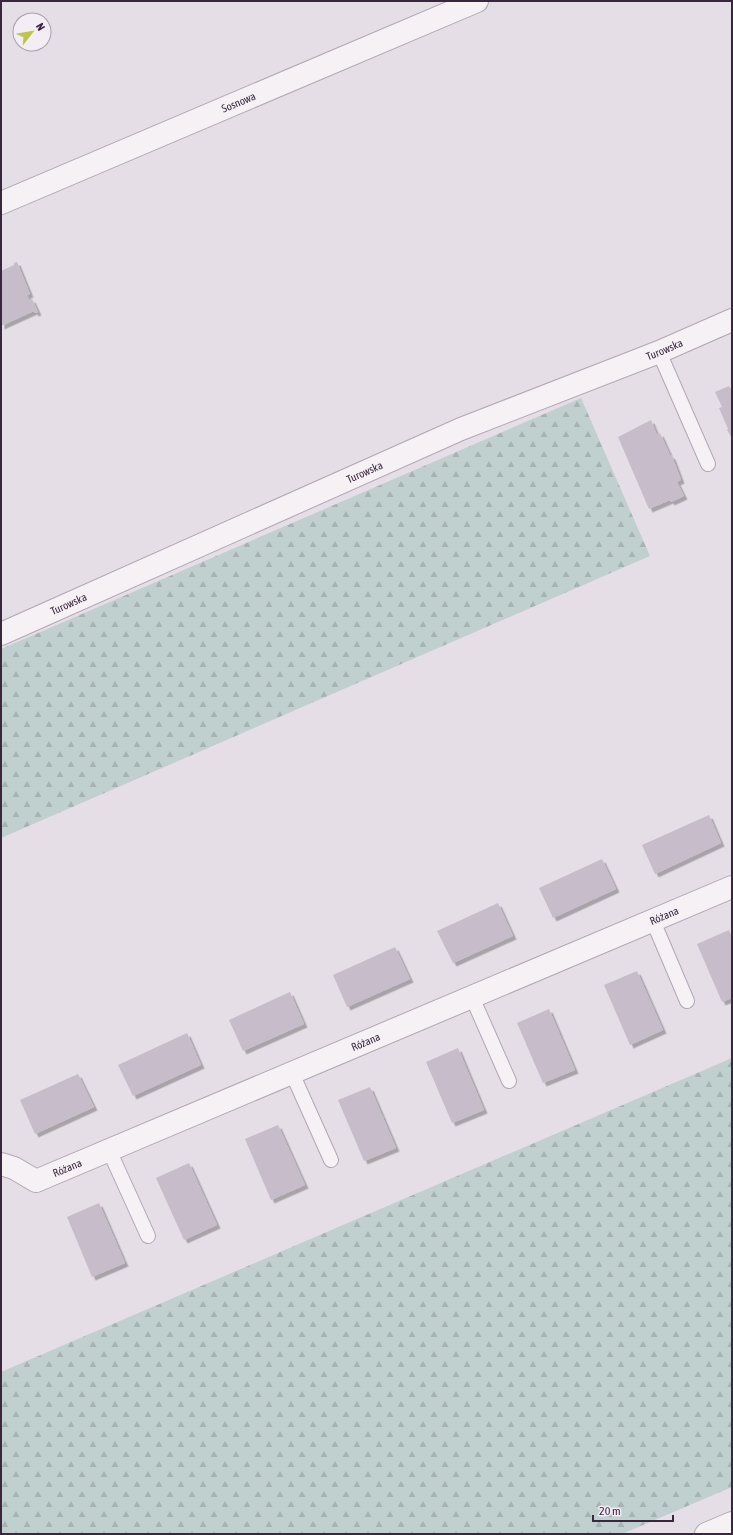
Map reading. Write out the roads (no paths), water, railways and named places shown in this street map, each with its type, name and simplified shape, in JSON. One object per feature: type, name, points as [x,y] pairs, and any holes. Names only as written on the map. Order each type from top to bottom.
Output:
[{"type":"street","name":"Sosnowa","points":[[1,203],[477,1]]},
{"type":"street","name":"Turowska","points":[[1,634],[461,429],[659,352],[732,320]]},
{"type":"street","name":"Różana","points":[[1,1164],[14,1168],[36,1181],[732,887]]},
{"type":"street","points":[[706,1534],[732,1523]]},
{"type":"lane","points":[[659,352],[708,464]]},
{"type":"lane","points":[[653,921],[687,1001]]},
{"type":"lane","points":[[472,997],[509,1081]]},
{"type":"lane","points":[[292,1073],[331,1160]]},
{"type":"lane","points":[[109,1150],[148,1236]]}]
